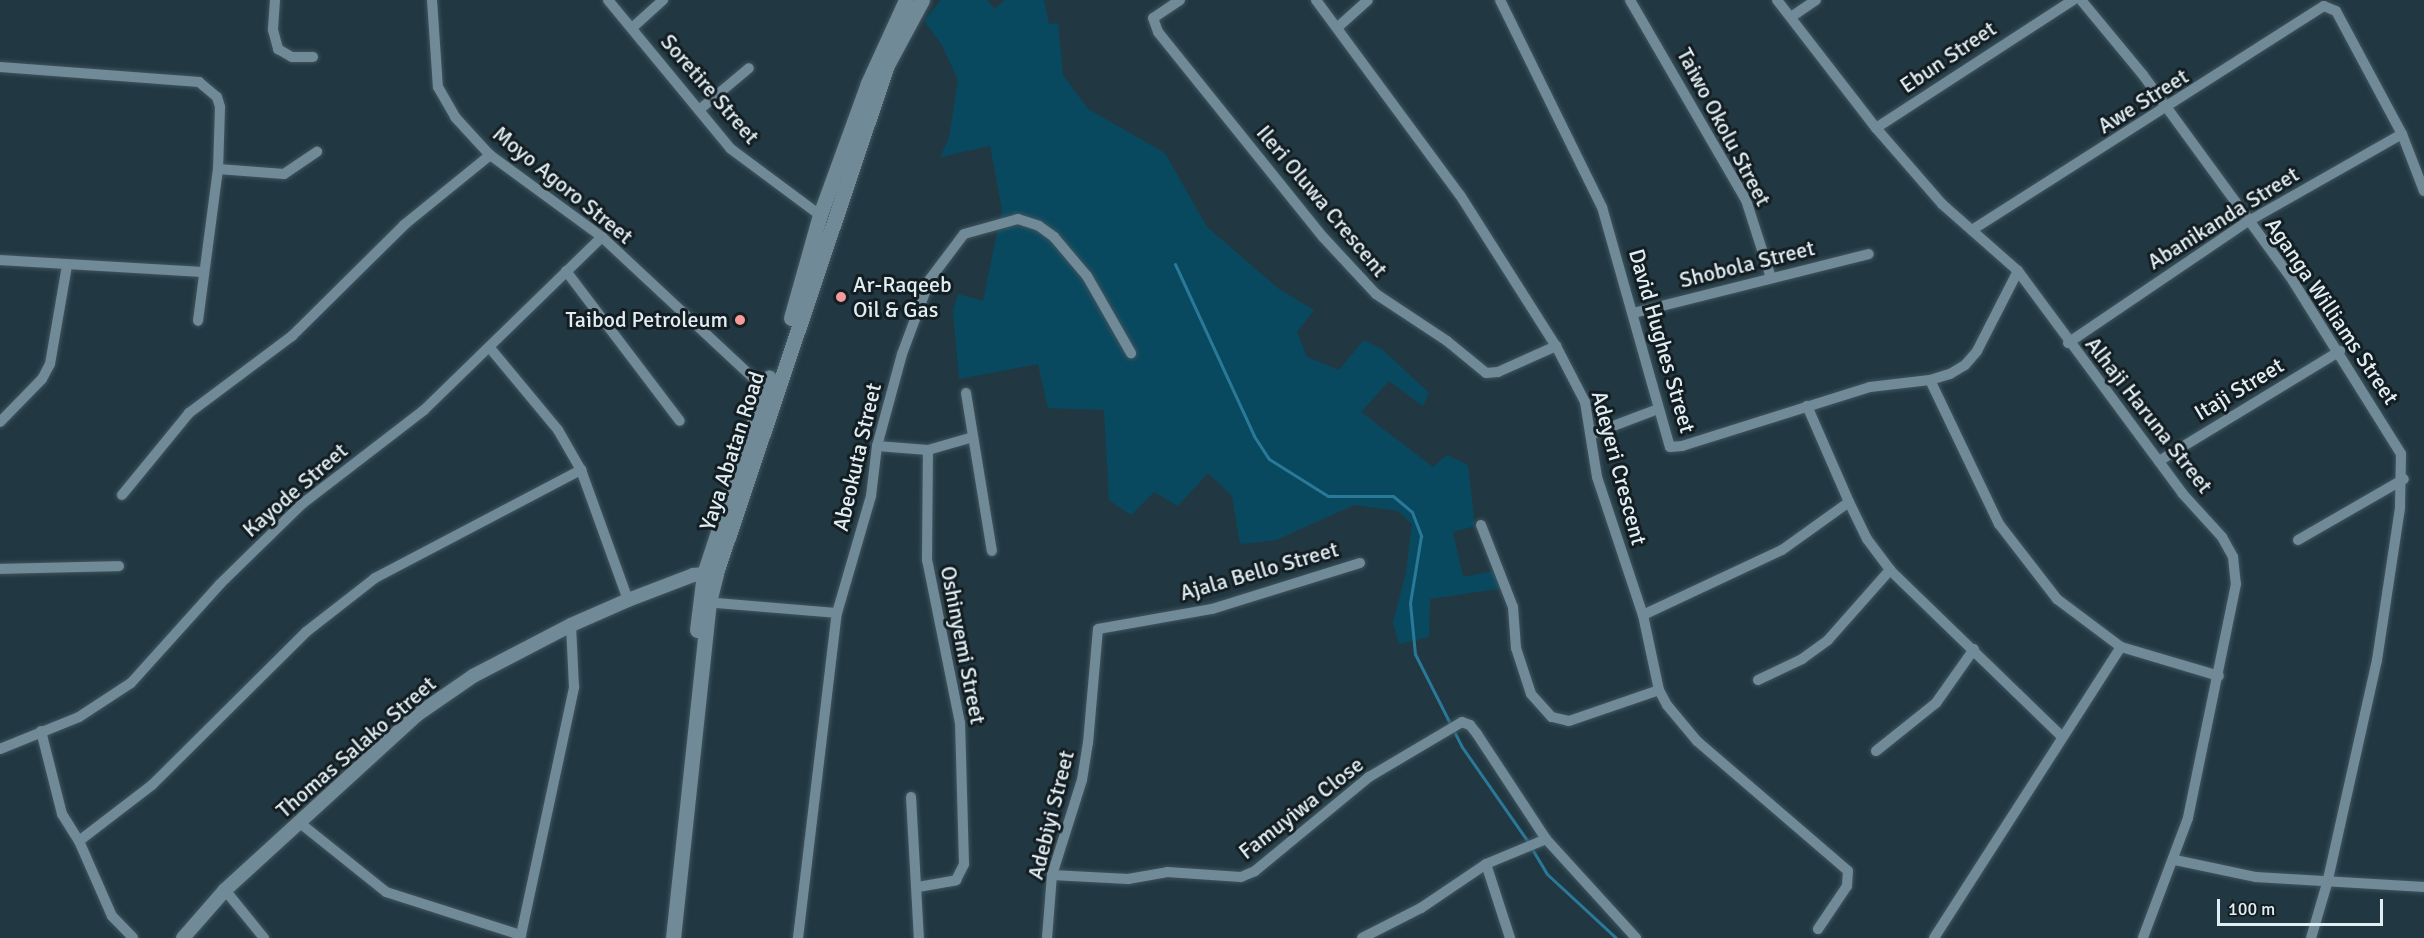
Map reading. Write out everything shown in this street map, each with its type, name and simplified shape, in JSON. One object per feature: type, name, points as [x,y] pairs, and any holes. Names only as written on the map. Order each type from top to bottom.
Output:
[{"type":"main road","name":"Yaya Abatan Road","points":[[665,938],[704,602],[710,573],[765,389],[791,316],[820,215],[868,83],[906,0]]},
{"type":"main road","name":"Yaya Abatan Road","points":[[710,573],[887,65],[922,0]]},
{"type":"main road","name":"Yaya Abatan Road","points":[[673,938],[704,602]]},
{"type":"street","points":[[275,0],[273,30],[278,49],[292,57],[313,57]]},
{"type":"street","name":"Moyo Agoro Street","points":[[432,0],[438,87],[455,117],[490,155],[602,237],[765,389]]},
{"type":"street","name":"Soretire Street","points":[[608,0],[731,149],[820,215]]},
{"type":"street","points":[[632,28],[663,0]]},
{"type":"street","name":"Ileri Oluwa Crescent","points":[[1179,0],[1153,18],[1158,32],[1323,237],[1376,294],[1447,341],[1486,373],[1498,372],[1556,346]]},
{"type":"street","name":"Adeyeri Crescent","points":[[1317,0],[1460,195],[1556,346],[1585,402],[1592,434],[1597,477],[1643,615],[1659,690],[1697,741],[1848,871],[1850,878],[1818,929]]},
{"type":"street","points":[[1338,27],[1368,0]]},
{"type":"street","name":"David Hughes Street","points":[[1500,0],[1602,207],[1634,313],[1667,444],[1674,448],[1870,387],[1930,380],[1965,365],[1977,351],[2018,271]]},
{"type":"street","name":"Taiwo Okolu Street","points":[[1630,0],[1746,200],[1771,278]]},
{"type":"street","name":"Alhaji Haruna Street","points":[[1777,0],[1876,128],[1942,204],[2018,271],[2068,343],[2222,537],[2233,557],[2236,584],[2219,676],[2175,860],[2143,938]]},
{"type":"street","points":[[1791,17],[1816,0]]},
{"type":"street","name":"Ebun Street","points":[[1876,128],[2073,0]]},
{"type":"street","name":"Aganga Williams Street","points":[[2081,0],[2122,47],[2340,351],[2401,454],[2403,479],[2377,660],[2328,880],[2311,938]]},
{"type":"street","name":"Awe Street","points":[[1972,230],[2167,110],[2319,8],[2333,8],[2402,134]]},
{"type":"street","points":[[0,67],[199,82],[217,97],[220,107],[218,169],[202,272],[198,321]]},
{"type":"street","points":[[699,110],[749,68]]},
{"type":"street","points":[[2402,134],[2424,191]]},
{"type":"street","name":"Abanikanda Street","points":[[2068,343],[2247,222],[2402,134]]},
{"type":"street","points":[[218,169],[284,174],[317,152]]},
{"type":"street","points":[[122,495],[189,413],[292,336],[405,225],[490,155]]},
{"type":"street","name":"Abeokuta Street","points":[[798,938],[837,613],[871,496],[878,446],[917,306],[930,279],[964,234],[1018,219],[1054,237],[1087,276],[1131,353]]},
{"type":"street","name":"Kayode Street","points":[[0,749],[104,704],[131,683],[220,584],[302,504],[424,410],[602,237]]},
{"type":"street","name":"Shobola Street","points":[[1634,313],[1869,254]]},
{"type":"street","points":[[0,260],[67,266],[202,272]]},
{"type":"street","points":[[0,422],[42,379],[50,364],[67,266]]},
{"type":"street","points":[[566,271],[680,421]]},
{"type":"street","points":[[490,348],[558,430],[581,471],[628,600]]},
{"type":"street","name":"Itaji Street","points":[[2159,460],[2340,351]]},
{"type":"street","points":[[1930,380],[2000,524],[2057,599],[2121,647],[2219,676]]},
{"type":"street","points":[[966,393],[992,551]]},
{"type":"street","points":[[1807,406],[1848,502],[1867,539],[1890,570],[2061,736]]},
{"type":"street","points":[[1592,434],[1659,410]]},
{"type":"street","points":[[878,446],[927,450],[973,437]]},
{"type":"street","name":"Oshinyemi Street","points":[[918,887],[956,880],[964,864],[960,723],[927,560],[927,450]]},
{"type":"street","points":[[79,841],[152,785],[306,632],[375,578],[581,471]]},
{"type":"street","points":[[2298,540],[2403,479]]},
{"type":"street","points":[[1643,615],[1782,550],[1848,502]]},
{"type":"street","points":[[1481,525],[1513,607],[1516,648],[1532,694],[1552,717],[1569,721],[1659,690]]},
{"type":"street","name":"Ajala Bello Street","points":[[1098,629],[1212,609],[1360,563]]},
{"type":"street","points":[[0,569],[119,566]]},
{"type":"street","points":[[1758,680],[1802,659],[1828,640],[1890,570]]},
{"type":"street","name":"Thomas Salako Street","points":[[183,938],[225,890],[418,714],[473,676],[571,625],[628,600],[710,573]]},
{"type":"street","points":[[704,602],[837,613]]},
{"type":"street","points":[[300,823],[386,892],[524,937],[574,687],[571,625]]},
{"type":"street","name":"Adebiyi Street","points":[[1047,938],[1052,875],[1082,780],[1095,687],[1098,629]]},
{"type":"street","points":[[1934,938],[2061,736],[2121,647]]},
{"type":"street","points":[[1876,751],[1936,703],[1974,650]]},
{"type":"street","name":"Famuyiwa Close","points":[[1052,875],[1128,879],[1167,872],[1241,877],[1255,871],[1369,777],[1456,726],[1470,725],[1497,764],[1544,842]]},
{"type":"street","points":[[41,731],[54,791],[112,916],[133,938]]},
{"type":"street","points":[[911,797],[918,887],[919,938]]},
{"type":"street","points":[[1362,938],[1379,934],[1486,864],[1544,842],[1636,938]]},
{"type":"street","points":[[2175,860],[2256,877],[2424,886]]},
{"type":"street","points":[[1486,864],[1510,938]]},
{"type":"street","points":[[225,890],[264,938]]},
{"type":"shaded area","points":[[941,0],[987,0],[995,9],[1005,0],[1044,0],[1049,24],[1058,23],[1063,75],[1088,109],[1165,153],[1207,227],[1279,289],[1314,310],[1297,332],[1307,357],[1339,370],[1364,340],[1383,350],[1429,393],[1423,406],[1389,381],[1361,412],[1433,467],[1447,455],[1468,465],[1475,526],[1453,532],[1463,577],[1500,570],[1504,588],[1430,599],[1429,637],[1399,644],[1393,622],[1406,573],[1412,524],[1398,511],[1354,505],[1276,540],[1240,544],[1232,496],[1208,473],[1178,506],[1154,492],[1131,515],[1109,500],[1104,410],[1048,408],[1038,364],[959,379],[953,312],[958,294],[983,301],[1002,209],[990,146],[940,157],[949,138],[958,80],[942,45],[924,21]]},
{"type":"waterway","points":[[1175,264],[1254,436],[1269,459],[1328,496],[1393,496],[1412,512],[1421,536],[1410,603],[1415,654],[1462,747],[1529,843]]},
{"type":"waterway","points":[[1532,849],[1547,874],[1616,938]]},
{"type":"place","name":"Ar-Raqeeb Oil & Gas","points":[[841,297]]},
{"type":"place","name":"Taibod Petroleum","points":[[740,320]]}]
